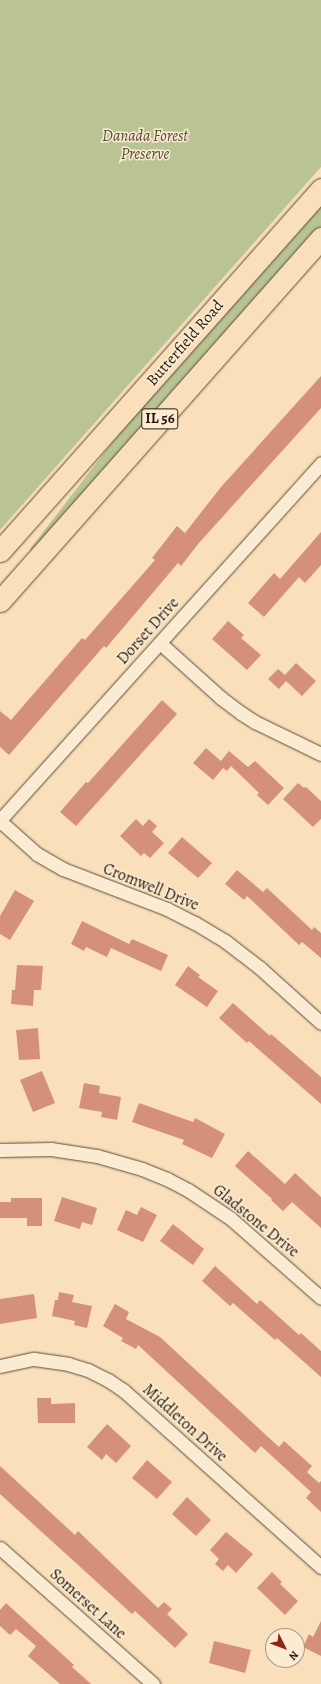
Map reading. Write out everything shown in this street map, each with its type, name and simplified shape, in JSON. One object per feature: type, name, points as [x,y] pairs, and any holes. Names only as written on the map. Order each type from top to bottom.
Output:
[{"type":"main road","name":"Butterfield Road","points":[[0,551],[321,188]]},
{"type":"main road","name":"Butterfield Road","points":[[0,601],[321,238]]},
{"type":"street","name":"Dorset Drive","points":[[0,821],[321,463]]},
{"type":"street","points":[[160,643],[221,698],[241,713],[255,722],[321,754]]},
{"type":"street","name":"Cromwell Drive","points":[[0,821],[38,854],[63,869],[168,909],[195,922],[225,941],[260,968],[321,1023]]},
{"type":"street","name":"Gladstone Drive","points":[[0,1150],[51,1149],[97,1156],[142,1169],[167,1179],[188,1190],[230,1218],[321,1298]]},
{"type":"street","name":"Middleton Drive","points":[[0,1366],[34,1359],[68,1364],[88,1370],[108,1380],[123,1390],[321,1568]]},
{"type":"street","name":"Somerset Lane","points":[[0,1548],[152,1684]]},
{"type":"green space","name":"Danada Forest Preserve","points":[[0,0],[321,0],[321,167],[0,530]]},
{"type":"green space","points":[[321,201],[321,226],[33,552],[30,549],[145,400]]},
{"type":"building","points":[[321,376],[321,408],[198,544],[181,566],[178,563],[106,648],[104,646],[9,755],[0,747],[0,711],[11,720],[82,638],[85,640],[155,560],[152,558],[177,526],[185,533],[221,487]]},
{"type":"building","points":[[321,532],[321,565],[305,583],[299,577],[264,617],[248,603],[274,573],[280,579]]},
{"type":"building","points":[[228,621],[244,635],[241,638],[261,655],[247,670],[212,639]]},
{"type":"building","points":[[296,663],[316,681],[302,696],[286,681],[279,689],[268,679],[278,669],[285,675]]},
{"type":"building","points":[[162,700],[177,714],[76,826],[60,812]]},
{"type":"building","points":[[206,748],[221,761],[229,751],[248,767],[255,761],[284,788],[268,805],[257,795],[259,793],[231,766],[227,771],[223,768],[213,780],[193,763]]},
{"type":"building","points":[[298,783],[304,788],[306,787],[321,801],[321,819],[313,827],[283,799]]},
{"type":"building","points":[[136,819],[143,826],[149,819],[157,826],[152,832],[164,843],[150,858],[144,853],[141,856],[120,836]]},
{"type":"building","points":[[182,837],[212,863],[198,878],[168,853]]},
{"type":"building","points":[[237,870],[263,892],[267,888],[312,930],[314,927],[321,933],[321,958],[302,942],[299,945],[247,896],[244,900],[225,884]]},
{"type":"building","points":[[15,890],[34,901],[10,940],[0,934],[0,916]]},
{"type":"building","points":[[82,921],[129,944],[132,939],[168,955],[161,971],[111,948],[107,957],[86,947],[84,951],[71,944]]},
{"type":"building","points":[[17,965],[43,966],[41,990],[34,990],[33,1006],[11,1004],[12,990],[15,990]]},
{"type":"building","points":[[188,966],[200,975],[198,977],[218,991],[207,1007],[175,985]]},
{"type":"building","points":[[233,1003],[270,1036],[271,1034],[321,1077],[321,1104],[249,1041],[247,1043],[219,1018]]},
{"type":"building","points":[[38,1028],[40,1059],[19,1060],[16,1030]]},
{"type":"building","points":[[42,1071],[55,1103],[33,1112],[20,1080]]},
{"type":"building","points":[[84,1083],[100,1086],[99,1093],[121,1097],[117,1120],[101,1117],[102,1112],[79,1108]]},
{"type":"building","points":[[139,1103],[193,1122],[195,1118],[225,1134],[212,1158],[182,1144],[184,1140],[132,1122]]},
{"type":"building","points":[[248,1151],[285,1184],[295,1173],[321,1197],[321,1228],[292,1202],[283,1211],[271,1200],[272,1199],[235,1166]]},
{"type":"building","points":[[62,1197],[97,1208],[92,1225],[82,1222],[80,1229],[54,1221]]},
{"type":"building","points":[[11,1198],[42,1198],[42,1226],[27,1226],[27,1218],[0,1218],[0,1202],[11,1202]]},
{"type":"building","points":[[141,1207],[157,1215],[143,1242],[117,1230],[126,1210],[137,1215]]},
{"type":"building","points":[[173,1224],[204,1249],[193,1265],[160,1241]]},
{"type":"building","points":[[215,1266],[257,1304],[260,1300],[299,1335],[301,1333],[321,1351],[321,1377],[277,1338],[275,1340],[233,1303],[230,1306],[202,1281]]},
{"type":"building","points":[[59,1292],[74,1295],[72,1302],[92,1306],[87,1328],[74,1325],[75,1321],[52,1316],[55,1300],[58,1300]]},
{"type":"building","points":[[34,1294],[37,1318],[0,1324],[0,1299]]},
{"type":"building","points":[[115,1304],[129,1312],[126,1319],[160,1337],[279,1447],[284,1441],[312,1466],[307,1472],[319,1483],[321,1481],[321,1512],[306,1498],[311,1492],[261,1446],[255,1453],[138,1345],[136,1349],[121,1341],[123,1338],[103,1326]]},
{"type":"building","points":[[37,1398],[51,1398],[51,1404],[75,1403],[75,1423],[38,1423]]},
{"type":"building","points":[[107,1424],[131,1446],[116,1463],[106,1454],[102,1460],[87,1447]]},
{"type":"building","points":[[147,1460],[172,1482],[157,1499],[132,1478]]},
{"type":"building","points":[[0,1466],[75,1535],[78,1531],[158,1608],[164,1602],[172,1609],[167,1614],[188,1634],[175,1648],[135,1611],[132,1614],[0,1494]]},
{"type":"building","points":[[187,1497],[211,1520],[196,1536],[172,1514]]},
{"type":"building","points":[[226,1532],[253,1554],[236,1573],[228,1565],[223,1571],[215,1564],[219,1559],[210,1550]]},
{"type":"building","points":[[272,1572],[282,1582],[280,1584],[298,1601],[285,1615],[257,1588]]},
{"type":"building","points":[[6,1603],[74,1665],[72,1667],[91,1684],[60,1684],[28,1656],[36,1646],[16,1629],[10,1635],[0,1626],[0,1610]]},
{"type":"building","points":[[321,1621],[321,1656],[305,1648],[305,1643],[309,1634],[313,1637]]},
{"type":"building","points":[[214,1641],[251,1650],[245,1673],[209,1663]]}]
